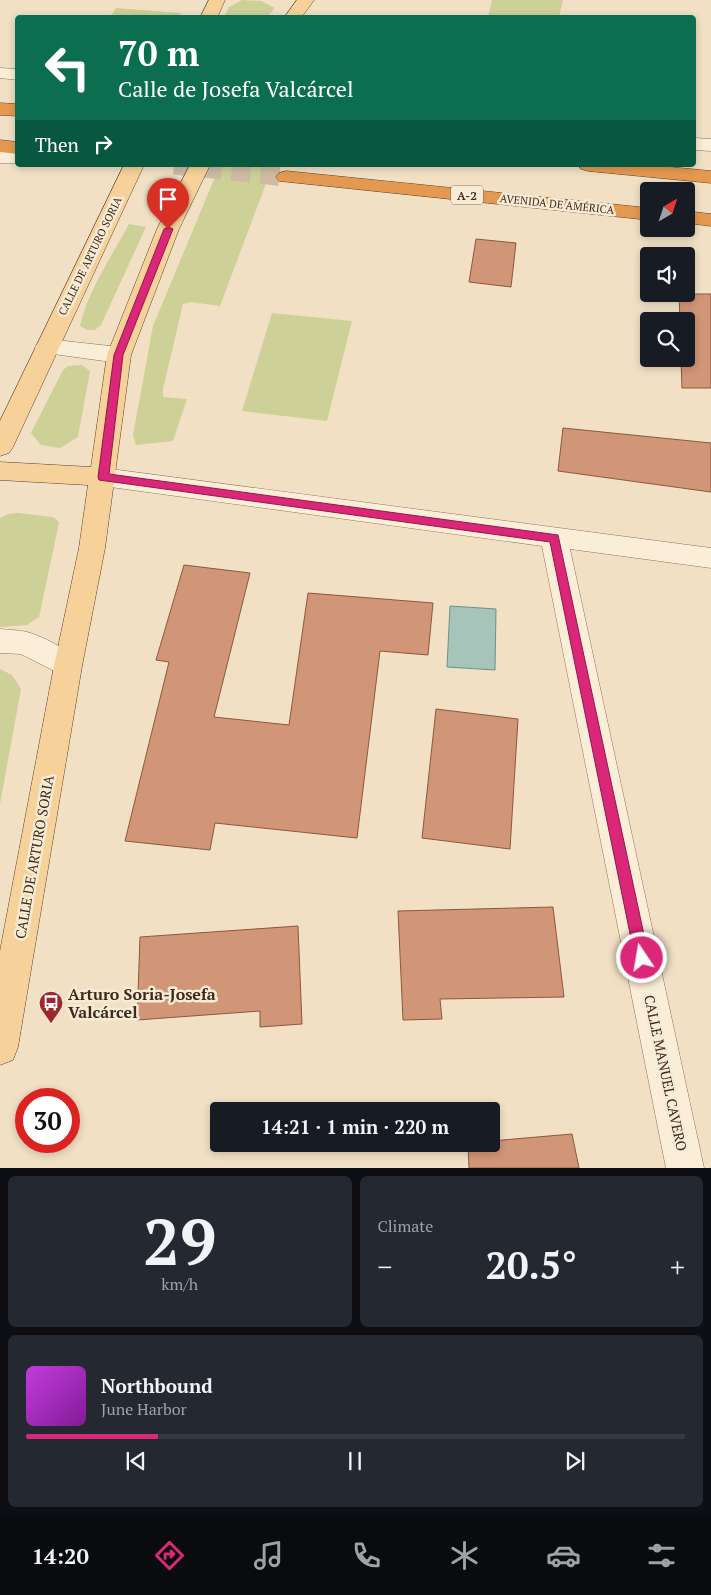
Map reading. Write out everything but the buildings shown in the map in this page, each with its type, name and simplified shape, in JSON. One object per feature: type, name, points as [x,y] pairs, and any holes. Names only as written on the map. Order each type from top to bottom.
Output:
[{"type":"highway","points":[[0,109],[15,110]]},
{"type":"highway","points":[[0,146],[15,148]]},
{"type":"highway","points":[[608,167],[711,177]]},
{"type":"highway","name":"AVENIDA DE AMÉRICA","points":[[286,177],[640,213]]},
{"type":"highway","points":[[695,219],[711,220]]},
{"type":"main road","points":[[209,15],[216,0]]},
{"type":"main road","points":[[283,0],[299,9]]},
{"type":"main road","name":"CALLE DE ARTURO SORIA","points":[[0,447],[133,167]]},
{"type":"main road","name":"CALLE DE ARTURO SORIA","points":[[0,1047],[68,666],[92,548],[118,355],[168,229],[199,167]]},
{"type":"main road","points":[[0,471],[103,477]]},
{"type":"street","points":[[0,73],[15,75]]},
{"type":"street","points":[[696,144],[711,146]]},
{"type":"street","points":[[0,157],[15,157]]},
{"type":"street","points":[[46,347],[118,355]]},
{"type":"street","points":[[103,477],[711,558]]},
{"type":"street","name":"CALLE MANUEL CAVERO","points":[[554,538],[685,1168]]},
{"type":"street","points":[[0,641],[26,643],[68,666]]},
{"type":"green space","points":[[242,0],[261,1],[275,8],[269,15],[225,15],[229,7]]},
{"type":"green space","points":[[492,0],[563,0],[559,15],[488,15]]},
{"type":"green space","points":[[116,8],[181,13],[180,15],[111,15]]},
{"type":"green space","points":[[219,167],[272,167],[220,306],[191,302],[183,304],[163,389],[163,397],[187,399],[173,441],[136,445],[133,435],[153,326]]},
{"type":"green space","points":[[129,224],[146,227],[101,325],[95,330],[87,330],[80,326],[89,299]]},
{"type":"green space","points":[[272,313],[352,321],[327,421],[242,411]]},
{"type":"green space","points":[[82,365],[90,371],[78,437],[60,448],[41,445],[31,433],[63,370],[68,366]]},
{"type":"green space","points":[[18,513],[53,517],[59,522],[39,617],[27,625],[0,627],[0,518],[8,514]]},
{"type":"green space","points":[[0,669],[12,675],[21,689],[0,804]]},
{"type":"water","points":[[450,606],[496,609],[495,670],[447,667]]},
{"type":"tunnel","points":[[193,167],[286,177]]},
{"type":"place","name":"Arturo Soria-Josefa Valcárcel","points":[[51,1024]]},
{"type":"route","points":[[168,229],[118,355],[103,477],[554,538],[642,958]]}]
